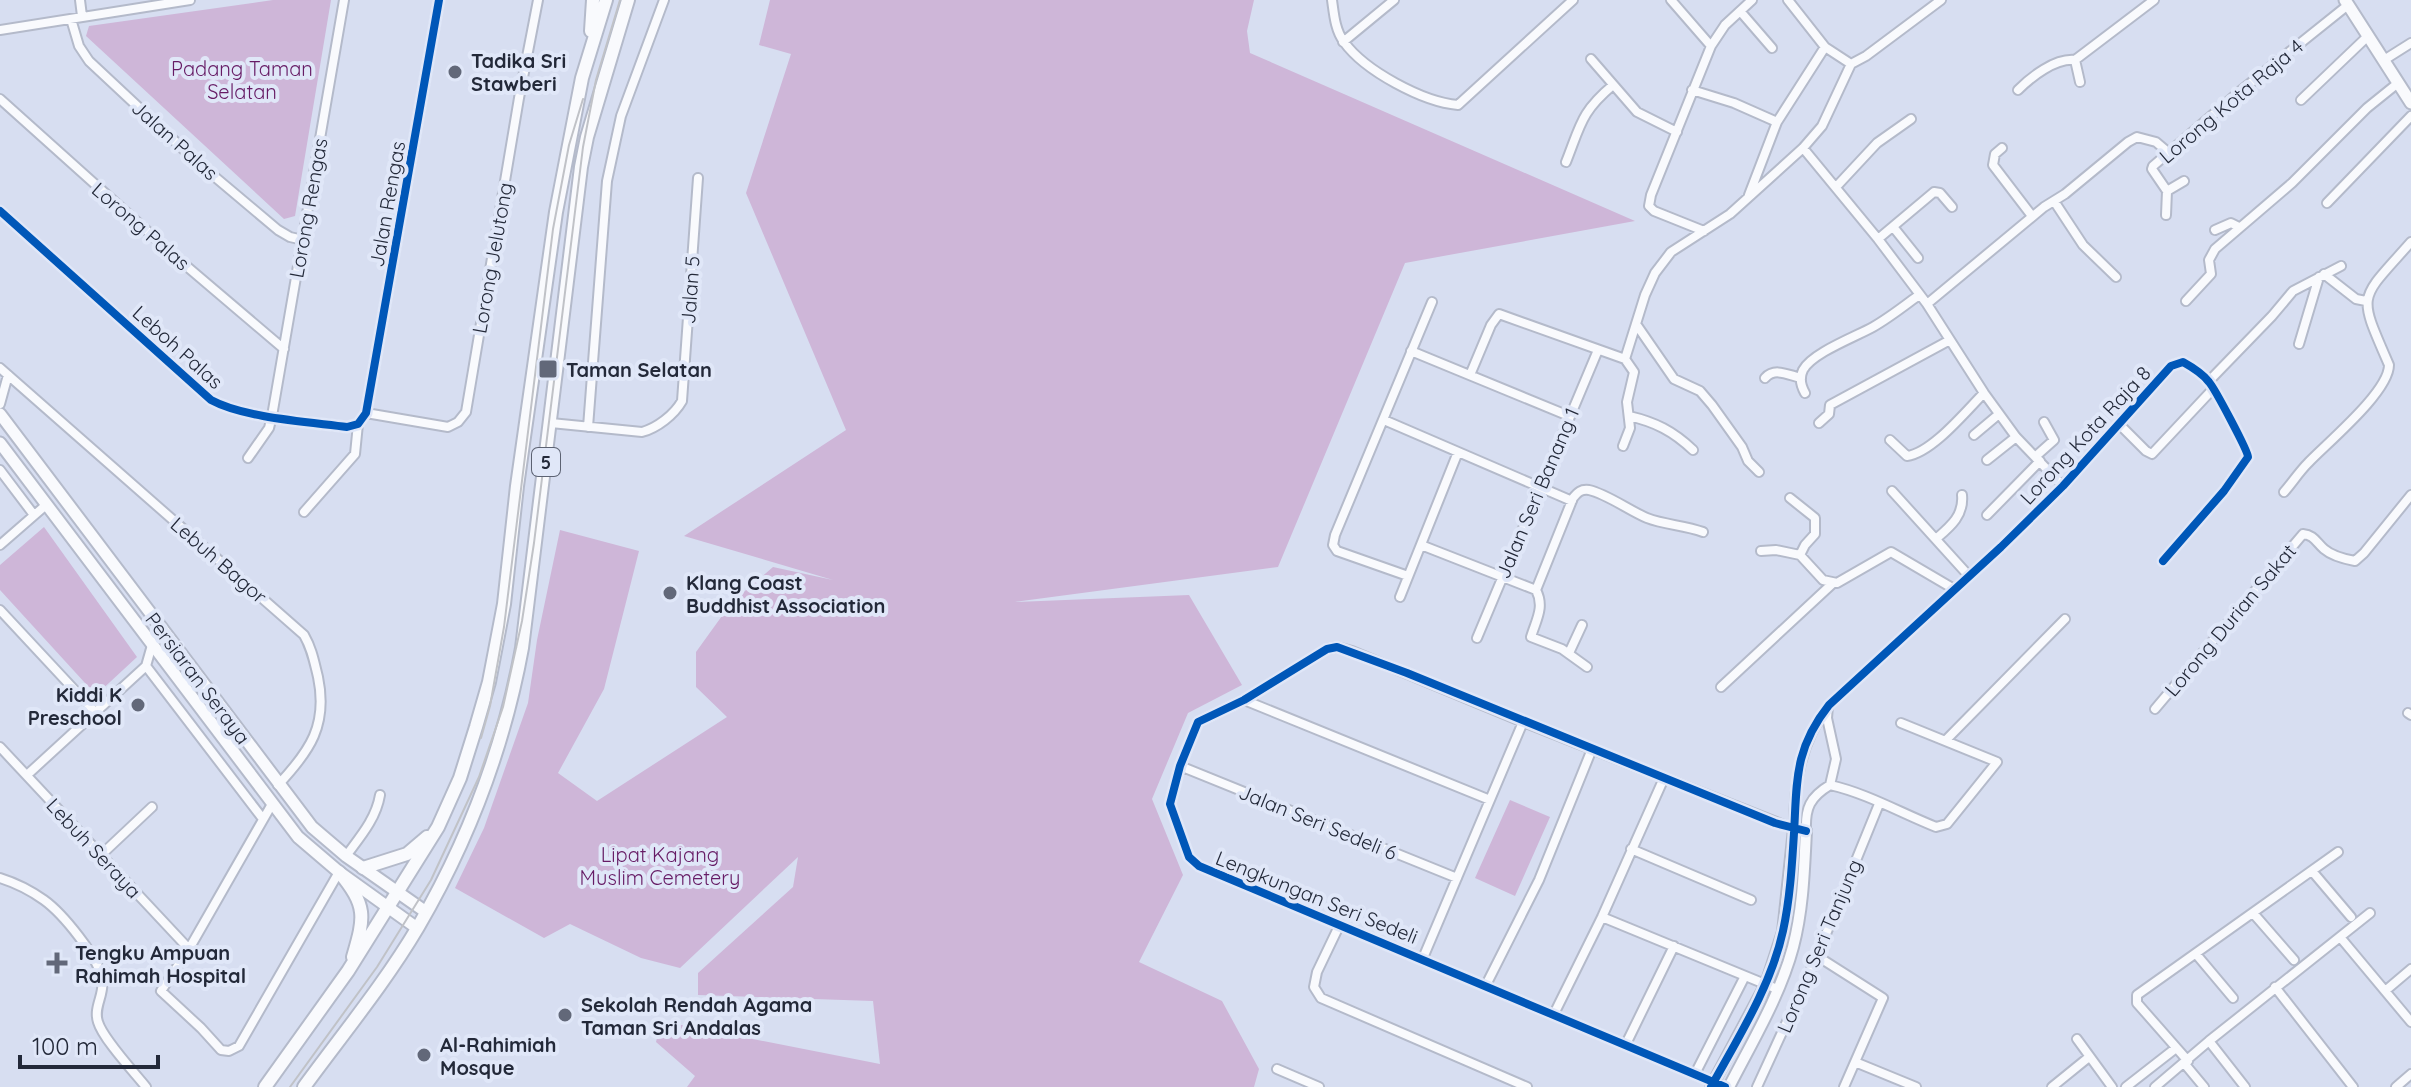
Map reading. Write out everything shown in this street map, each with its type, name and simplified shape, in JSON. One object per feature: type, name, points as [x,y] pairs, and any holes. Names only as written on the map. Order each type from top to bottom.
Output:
[{"type":"highway","points":[[582,78],[593,0]]},
{"type":"highway","name":"5","points":[[265,1087],[390,908],[438,827],[460,778],[498,641],[556,212],[582,78],[606,0]]},
{"type":"highway","name":"5","points":[[304,1087],[417,928],[458,851],[495,759],[514,690],[530,593],[575,211],[587,137],[628,0]]},
{"type":"highway","points":[[363,868],[407,854],[438,827]]},
{"type":"highway","points":[[339,872],[350,886],[363,917],[348,971]]},
{"type":"main road","points":[[2347,3],[2411,103]]},
{"type":"main road","name":"Persiaran Seraya","points":[[0,414],[312,827],[346,856],[426,912]]},
{"type":"main road","name":"Persiaran Seraya","points":[[0,443],[298,837],[339,872],[417,928]]},
{"type":"main road","points":[[216,729],[229,719]]},
{"type":"street","points":[[80,0],[82,16]]},
{"type":"street","points":[[0,30],[190,0]]},
{"type":"street","name":"Lorong Rengas","points":[[248,458],[269,428],[272,416],[344,0]]},
{"type":"street","name":"Jalan Rengas","points":[[366,413],[439,0]]},
{"type":"street","name":"Lorong Jelutong","points":[[366,413],[448,427],[458,422],[466,412],[538,0]]},
{"type":"street","points":[[588,427],[607,181],[621,116],[664,0]]},
{"type":"street","points":[[1332,0],[1336,28],[1343,42],[1370,67],[1392,81],[1440,102],[1458,105],[1573,0]]},
{"type":"street","points":[[1343,42],[1394,0]]},
{"type":"street","points":[[1671,0],[1711,46]]},
{"type":"street","points":[[1704,231],[1661,215],[1649,206],[1651,195],[1711,46],[1725,25],[1752,0]]},
{"type":"street","points":[[1788,0],[1825,47],[1851,64]]},
{"type":"street","points":[[1625,359],[1645,295],[1663,261],[1682,242],[1730,214],[1803,148],[1822,126],[1851,64],[1941,0]]},
{"type":"street","points":[[2018,90],[2028,80],[2061,61],[2075,60],[2154,0]]},
{"type":"street","name":"Lorong Kota Raja 4","points":[[2184,181],[2167,191],[2153,166],[2347,3]]},
{"type":"street","points":[[1740,11],[1772,48]]},
{"type":"street","name":"Jalan Palas","points":[[71,19],[79,46],[89,61],[196,161],[278,230],[303,240]]},
{"type":"street","points":[[2301,100],[2368,36]]},
{"type":"street","points":[[2384,60],[2411,43]]},
{"type":"street","points":[[1749,195],[1777,122],[1825,47]]},
{"type":"street","points":[[1591,59],[1637,112],[1677,132]]},
{"type":"street","points":[[2075,60],[2080,82]]},
{"type":"street","points":[[1566,162],[1584,115],[1593,102],[1613,85]]},
{"type":"street","points":[[2186,301],[2211,274],[2209,260],[2215,249],[2292,183],[2367,108],[2404,88]]},
{"type":"street","points":[[1692,90],[1734,103],[1777,122]]},
{"type":"street","name":"Lorong Palas","points":[[0,99],[284,349]]},
{"type":"street","points":[[2327,203],[2411,116]]},
{"type":"street","points":[[1839,183],[1877,143],[1911,119]]},
{"type":"street","points":[[1927,304],[2032,216],[2128,142],[2137,137],[2156,142],[2169,153]]},
{"type":"street","points":[[1803,148],[1826,176],[1839,183],[1886,234],[1918,258]]},
{"type":"street","points":[[2002,148],[1995,154],[1993,165],[2032,216]]},
{"type":"street","name":"Jalan 5","points":[[551,423],[635,432],[648,430],[682,401],[698,178]]},
{"type":"street","points":[[2166,215],[2167,191]]},
{"type":"street","points":[[1886,234],[1934,192],[1940,193],[1952,207]]},
{"type":"street","points":[[2054,201],[2083,245],[2116,277]]},
{"type":"street","name":"Leboh Palas","points":[[0,211],[130,324],[211,400],[231,408],[272,416],[347,427],[358,424]]},
{"type":"street","points":[[2215,230],[2231,223],[2239,227]]},
{"type":"street","points":[[1886,234],[1919,295],[1984,393],[2016,437],[2063,486]]},
{"type":"street","points":[[2284,492],[2308,463],[2351,421],[2389,372],[2389,365],[2369,322],[2366,301],[2373,285],[2411,242]]},
{"type":"street","points":[[2120,425],[2152,454],[2293,291],[2341,266]]},
{"type":"street","points":[[2322,275],[2356,299],[2366,301]]},
{"type":"street","points":[[2299,344],[2322,275]]},
{"type":"street","points":[[1805,393],[1800,385],[1801,378],[1803,369],[1812,361],[1874,327],[1919,295]]},
{"type":"street","points":[[1408,576],[1337,551],[1333,545],[1432,302]]},
{"type":"street","points":[[1470,375],[1499,314],[1625,359],[1634,372],[1627,402],[1630,428],[1623,446]]},
{"type":"street","points":[[1636,324],[1674,379],[1700,391],[1712,405],[1742,447],[1748,461],[1759,472]]},
{"type":"street","points":[[1819,423],[1829,414],[1830,405],[1950,340]]},
{"type":"street","name":"Jalan Seri Banang 1","points":[[1477,638],[1598,350]]},
{"type":"street","points":[[1411,351],[1569,416]]},
{"type":"street","name":"Lorong Kota Raja 8","points":[[1800,830],[1794,798],[1798,769],[1813,729],[1829,705],[2063,486],[2175,363],[2183,362],[2211,385]]},
{"type":"street","name":"Lebuh Bagor","points":[[0,368],[4,377],[304,635],[312,649],[319,684],[322,706],[320,724],[303,756],[278,785]]},
{"type":"street","points":[[1765,378],[1779,371],[1801,378]]},
{"type":"street","points":[[0,404],[4,377]]},
{"type":"street","points":[[2163,561],[2224,491],[2248,457],[2247,449],[2211,385]]},
{"type":"street","points":[[1890,440],[1907,456],[1917,455],[1984,393]]},
{"type":"street","points":[[304,512],[355,454],[358,424],[366,413]]},
{"type":"street","points":[[1974,435],[1999,414]]},
{"type":"street","points":[[1629,416],[1656,423],[1677,435],[1693,450]]},
{"type":"street","points":[[1384,420],[1572,501]]},
{"type":"street","points":[[1987,515],[2054,440],[2044,422]]},
{"type":"street","points":[[1987,460],[2016,437]]},
{"type":"street","points":[[1400,597],[1458,452]]},
{"type":"street","points":[[0,470],[34,515]]},
{"type":"street","points":[[1536,590],[1572,501],[1579,491],[1585,489],[1651,519],[1681,524],[1703,532]]},
{"type":"street","points":[[1892,491],[1969,576]]},
{"type":"street","points":[[1937,538],[1958,517],[1962,495]]},
{"type":"street","name":"Lorong Durian Sakat","points":[[2155,709],[2303,534],[2309,535],[2337,556],[2355,561],[2411,495]]},
{"type":"street","points":[[1790,498],[1815,518],[1817,524],[1815,534],[1800,555]]},
{"type":"street","points":[[0,545],[46,505]]},
{"type":"street","points":[[1421,545],[1536,590],[1542,601],[1531,637],[1569,653],[1587,667]]},
{"type":"street","points":[[1761,551],[1776,550],[1800,555],[1823,580],[1832,584]]},
{"type":"street","points":[[1721,687],[1832,584],[1891,552],[1954,589]]},
{"type":"street","points":[[0,610],[95,712]]},
{"type":"street","points":[[1946,740],[2065,619]]},
{"type":"street","points":[[1569,653],[1582,625]]},
{"type":"street","points":[[27,775],[146,666],[152,645]]},
{"type":"street","name":"Lengkungan Seri Sedeli","points":[[1727,1087],[1712,1084],[1626,1044],[1199,866],[1189,857],[1170,804],[1180,766],[1198,722],[1244,700],[1327,649],[1337,647],[1800,830]]},
{"type":"street","points":[[146,666],[165,663]]},
{"type":"street","name":"Persiaran Seraya","points":[[146,666],[263,819]]},
{"type":"street","points":[[1244,700],[1490,800]]},
{"type":"street","points":[[1712,1084],[1766,984],[1783,932],[1805,812],[1809,803],[1830,785],[1836,759],[1827,718],[1829,705]]},
{"type":"street","points":[[1423,958],[1523,722]]},
{"type":"street","points":[[1830,785],[1847,789],[1936,827],[1947,824],[1997,762],[1901,723]]},
{"type":"street","name":"Lebuh Seraya","points":[[0,747],[189,949]]},
{"type":"street","points":[[1486,985],[1539,880],[1592,749]]},
{"type":"street","name":"Jalan Seri Sedeli 6","points":[[1180,766],[1457,878]]},
{"type":"street","points":[[1554,1014],[1602,917],[1664,778]]},
{"type":"street","points":[[346,856],[367,827],[378,807],[380,795]]},
{"type":"street","points":[[272,804],[189,949],[161,991],[221,1050],[229,1051],[239,1046],[339,872]]},
{"type":"street","name":"Lorong Seri Tanjung","points":[[1757,1087],[1817,956],[1879,804]]},
{"type":"street","points":[[101,855],[152,807]]},
{"type":"street","points":[[1727,1087],[1777,989],[1792,950],[1803,887],[1800,830]]},
{"type":"street","points":[[1631,849],[1751,900]]},
{"type":"street","points":[[2204,1087],[2176,1048],[2137,1003],[2137,995],[2338,852]]},
{"type":"street","points":[[2312,871],[2351,917]]},
{"type":"street","points":[[0,878],[20,884],[47,902],[85,945],[102,979],[98,1023],[146,1087]]},
{"type":"street","points":[[2253,913],[2294,960]]},
{"type":"street","points":[[2155,1087],[2370,913]]},
{"type":"street","points":[[1602,917],[1777,989]]},
{"type":"street","points":[[1340,924],[1317,972],[1314,987],[1321,998],[1527,1087]]},
{"type":"street","points":[[2340,937],[2411,1022]]},
{"type":"street","points":[[1626,1044],[1674,946]]},
{"type":"street","points":[[2196,954],[2233,998]]},
{"type":"street","points":[[1817,956],[1883,998],[1844,1087]]},
{"type":"street","points":[[2385,991],[2411,969]]},
{"type":"street","points":[[1695,1074],[1745,976]]},
{"type":"street","points":[[2275,987],[2353,1087]]},
{"type":"street","points":[[2077,1039],[2112,1087]]},
{"type":"street","points":[[2209,1041],[2245,1087]]},
{"type":"street","points":[[2126,1087],[2176,1048]]},
{"type":"street","points":[[2052,1087],[2089,1057]]},
{"type":"street","points":[[1855,1062],[1916,1087]]},
{"type":"street","points":[[1277,1069],[1319,1087]]},
{"type":"street","points":[[2396,1087],[2411,1074]]},
{"type":"green space","name":"Padang Taman Selatan","points":[[273,0],[331,0],[295,216],[284,219],[86,36],[89,26]]},
{"type":"green space","name":"Lipat Kajang Muslim Cemetery","points":[[770,0],[1254,0],[1247,31],[1250,53],[1635,221],[1405,263],[1278,567],[1015,602],[1189,595],[1242,685],[1188,713],[1152,799],[1183,875],[1139,962],[1222,1001],[1259,1069],[1254,1087],[687,1087],[695,1076],[656,1042],[661,1021],[880,1064],[873,1001],[698,995],[698,973],[793,887],[798,857],[680,968],[641,958],[570,924],[544,938],[455,888],[484,828],[528,703],[537,640],[560,530],[639,551],[604,689],[558,773],[597,801],[727,717],[696,687],[696,652],[732,602],[773,567],[833,580],[684,536],[846,430],[746,193],[791,54],[759,45]]},
{"type":"green space","points":[[44,527],[137,657],[96,695],[0,590],[0,565]]},
{"type":"green space","points":[[1510,800],[1550,817],[1515,896],[1475,878]]},
{"type":"tram line","points":[[290,1087],[377,967],[431,880],[479,777],[503,707],[522,621],[534,543],[583,147],[596,80],[620,0]]},
{"type":"tram line","points":[[481,738],[504,627],[553,229],[569,145],[583,99]]},
{"type":"cycle path","points":[[0,211],[211,400],[241,411],[277,418],[347,427],[358,424],[366,413],[439,0]]},
{"type":"cycle path","points":[[1711,1087],[1753,1011],[1778,951],[1789,894],[1800,766],[1803,751],[1818,721],[1829,705],[2063,486],[2171,366],[2183,362],[2209,382],[2248,457],[2224,491],[2163,561]]},
{"type":"cycle path","points":[[1725,1087],[1199,866],[1189,857],[1170,804],[1180,766],[1198,722],[1244,700],[1327,649],[1337,647],[1775,823],[1806,831]]},
{"type":"place","name":"Tadika Sri Stawberi","points":[[455,72]]},
{"type":"place","name":"Taman Selatan","points":[[548,369]]},
{"type":"place","name":"Klang Coast Buddhist Association","points":[[670,593]]},
{"type":"place","name":"Kiddi K Preschool","points":[[138,705]]},
{"type":"place","name":"Tengku Ampuan Rahimah Hospital","points":[[57,963]]},
{"type":"place","name":"Sekolah Rendah Agama Taman Sri Andalas","points":[[565,1015]]},
{"type":"place","name":"Al-Rahimiah Mosque","points":[[424,1055]]}]
